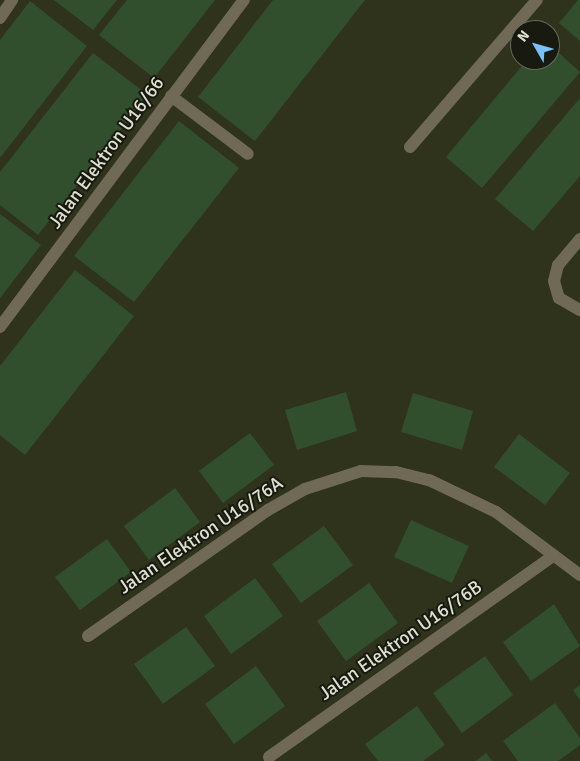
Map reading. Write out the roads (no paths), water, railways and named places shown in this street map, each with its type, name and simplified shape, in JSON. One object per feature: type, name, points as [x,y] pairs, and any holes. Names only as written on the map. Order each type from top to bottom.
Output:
[{"type":"street","points":[[0,18],[12,0]]},
{"type":"street","name":"Jalan Elektron U16/66","points":[[0,327],[50,265],[111,174],[244,0]]},
{"type":"street","points":[[410,146],[537,0]]},
{"type":"street","points":[[171,96],[248,154]]},
{"type":"street","points":[[580,239],[558,265],[554,281],[559,298],[580,310]]},
{"type":"street","name":"Jalan Elektron U16/76A","points":[[88,636],[268,510],[305,489],[361,472],[396,472],[429,480],[496,512],[580,575]]},
{"type":"street","name":"Jalan Elektron U16/76B","points":[[269,757],[554,555]]}]
